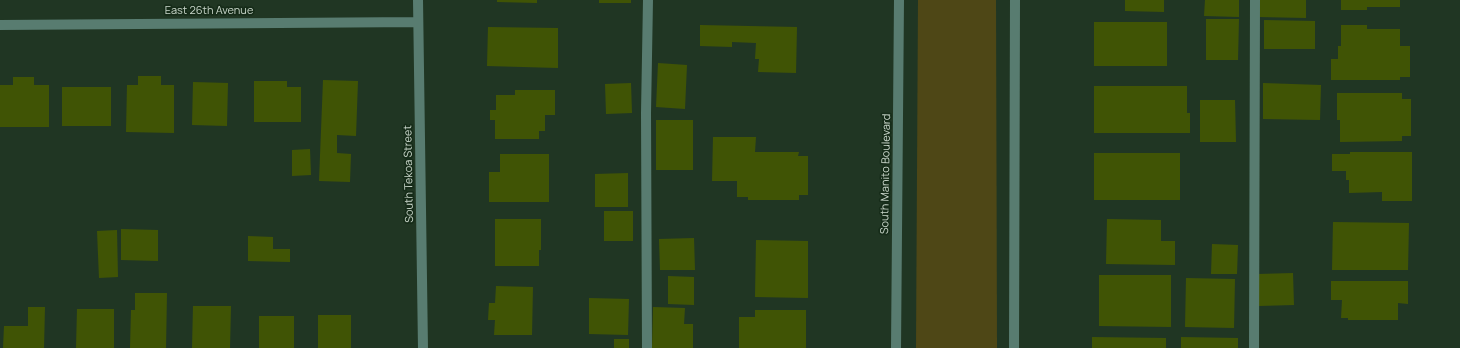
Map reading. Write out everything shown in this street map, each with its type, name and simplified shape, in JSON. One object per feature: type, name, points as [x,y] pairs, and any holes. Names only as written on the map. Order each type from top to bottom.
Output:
[{"type":"street","name":"South Tekoa Street","points":[[418,0],[423,348]]},
{"type":"street","points":[[647,348],[646,113],[648,0]]},
{"type":"street","name":"South Manito Boulevard","points":[[896,348],[899,0]]},
{"type":"street","points":[[1014,348],[1015,0]]},
{"type":"street","points":[[1254,348],[1255,0]]},
{"type":"street","name":"East 26th Avenue","points":[[0,24],[418,22]]},
{"type":"shaded area","points":[[918,0],[996,0],[997,348],[916,348]]},
{"type":"building","points":[[497,0],[537,0],[537,3],[497,2]]},
{"type":"building","points":[[599,0],[631,0],[631,3],[599,3]]},
{"type":"building","points":[[1125,0],[1164,0],[1164,12],[1125,11]]},
{"type":"building","points":[[1205,0],[1239,0],[1239,17],[1204,16]]},
{"type":"building","points":[[1259,0],[1306,0],[1306,18],[1259,17]]},
{"type":"building","points":[[1341,0],[1400,0],[1400,7],[1367,7],[1367,10],[1341,10]]},
{"type":"building","points":[[1206,19],[1239,19],[1238,60],[1206,60]]},
{"type":"building","points":[[1264,20],[1315,21],[1315,49],[1264,49]]},
{"type":"building","points":[[1094,22],[1167,22],[1167,66],[1094,66]]},
{"type":"building","points":[[700,25],[797,27],[796,73],[758,72],[759,59],[755,59],[756,43],[732,42],[732,47],[700,46]]},
{"type":"building","points":[[1341,25],[1367,25],[1367,29],[1400,29],[1400,46],[1410,46],[1410,77],[1400,77],[1400,80],[1331,80],[1331,59],[1338,59],[1338,46],[1341,46]]},
{"type":"building","points":[[488,27],[558,28],[558,68],[487,66]]},
{"type":"building","points":[[658,63],[687,65],[685,109],[656,107]]},
{"type":"building","points":[[138,76],[161,76],[161,85],[174,85],[174,133],[126,132],[127,85],[138,85]]},
{"type":"building","points":[[13,77],[34,77],[34,85],[49,85],[49,127],[0,127],[0,85],[13,85]]},
{"type":"building","points":[[323,80],[358,81],[356,136],[337,135],[337,153],[351,154],[350,182],[319,181]]},
{"type":"building","points":[[254,81],[287,81],[287,87],[301,87],[301,122],[254,122]]},
{"type":"building","points":[[193,82],[228,83],[227,126],[192,125]]},
{"type":"building","points":[[631,83],[632,113],[606,114],[605,84]]},
{"type":"building","points":[[1263,83],[1321,85],[1320,120],[1263,119]]},
{"type":"building","points":[[1094,86],[1187,86],[1187,113],[1190,113],[1190,133],[1094,133]]},
{"type":"building","points":[[62,87],[111,87],[111,126],[62,126]]},
{"type":"building","points":[[515,90],[555,90],[555,115],[545,115],[545,131],[539,131],[539,139],[495,139],[495,120],[490,120],[490,110],[496,110],[496,95],[515,95]]},
{"type":"building","points":[[1337,93],[1402,93],[1402,99],[1411,99],[1411,136],[1402,136],[1402,141],[1340,142],[1340,120],[1337,120]]},
{"type":"building","points":[[1200,100],[1235,100],[1236,142],[1200,142]]},
{"type":"building","points":[[656,120],[693,120],[693,170],[656,170]]},
{"type":"building","points":[[713,137],[756,137],[755,152],[799,152],[798,156],[808,156],[808,195],[799,195],[799,200],[748,200],[748,197],[737,197],[737,181],[712,181]]},
{"type":"building","points":[[310,149],[311,175],[292,176],[292,150]]},
{"type":"building","points":[[1350,152],[1412,152],[1412,201],[1382,201],[1382,192],[1349,193],[1349,180],[1346,180],[1346,171],[1332,171],[1332,154],[1350,154]]},
{"type":"building","points":[[1094,153],[1180,153],[1180,200],[1094,200]]},
{"type":"building","points":[[500,154],[549,154],[549,202],[489,202],[489,172],[500,172]]},
{"type":"building","points":[[628,173],[628,207],[595,207],[595,174]]},
{"type":"building","points":[[604,211],[633,211],[633,241],[604,241]]},
{"type":"building","points":[[495,219],[541,219],[541,250],[539,250],[539,266],[495,266]]},
{"type":"building","points":[[1107,219],[1161,220],[1161,241],[1175,241],[1175,265],[1106,264]]},
{"type":"building","points":[[1333,222],[1409,223],[1408,270],[1332,270]]},
{"type":"building","points":[[121,229],[158,230],[158,261],[121,260]]},
{"type":"building","points":[[117,230],[118,277],[99,278],[97,231]]},
{"type":"building","points":[[248,236],[273,237],[273,249],[290,249],[290,262],[248,261]]},
{"type":"building","points":[[694,238],[695,270],[660,270],[659,239]]},
{"type":"building","points":[[756,240],[808,241],[808,298],[755,297]]},
{"type":"building","points":[[1212,244],[1238,245],[1237,274],[1211,274]]},
{"type":"building","points":[[1293,273],[1294,305],[1259,306],[1258,274]]},
{"type":"building","points":[[1099,275],[1171,275],[1171,327],[1099,326]]},
{"type":"building","points":[[668,276],[694,277],[694,305],[668,304]]},
{"type":"building","points":[[1186,278],[1235,279],[1234,328],[1185,327]]},
{"type":"building","points":[[1331,281],[1408,281],[1408,304],[1398,303],[1398,320],[1348,320],[1348,318],[1341,318],[1342,300],[1331,300]]},
{"type":"building","points":[[496,286],[533,287],[532,335],[494,335],[495,320],[488,320],[489,303],[495,303]]},
{"type":"building","points":[[135,293],[167,293],[166,348],[130,348],[131,310],[135,310]]},
{"type":"building","points":[[589,298],[629,299],[628,335],[589,334]]},
{"type":"building","points":[[193,306],[231,306],[230,348],[192,348]]},
{"type":"building","points":[[28,307],[45,307],[44,348],[3,348],[4,326],[28,326]]},
{"type":"building","points":[[653,307],[685,308],[684,324],[693,324],[693,348],[652,348]]},
{"type":"building","points":[[77,309],[114,309],[114,348],[76,348]]},
{"type":"building","points":[[755,310],[806,310],[806,348],[739,348],[739,317],[755,317]]},
{"type":"building","points":[[318,315],[351,315],[351,348],[318,348]]},
{"type":"building","points":[[259,316],[294,316],[294,348],[259,348]]},
{"type":"building","points":[[1092,337],[1166,338],[1166,348],[1092,348]]},
{"type":"building","points":[[1181,337],[1238,338],[1238,348],[1181,348]]},
{"type":"building","points":[[614,339],[629,339],[629,348],[614,348]]}]
